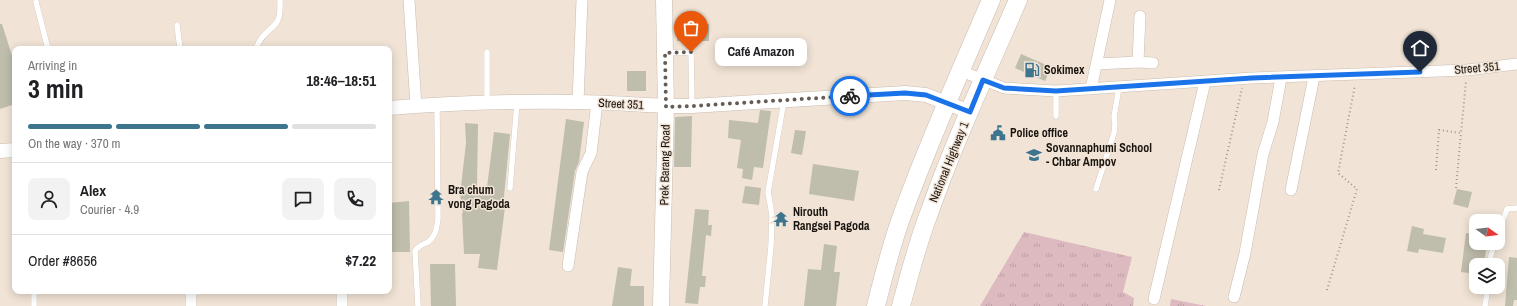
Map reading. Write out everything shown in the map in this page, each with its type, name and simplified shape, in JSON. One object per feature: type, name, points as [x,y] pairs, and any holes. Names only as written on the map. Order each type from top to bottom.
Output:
[{"type":"highway","name":"National Highway 1","points":[[876,306],[888,258],[904,211],[947,102],[991,0]]},
{"type":"highway","name":"National Highway 1","points":[[901,306],[928,215],[983,80],[1018,0]]},
{"type":"main road","name":"Prek Barang Road","points":[[661,306],[666,107],[664,0]]},
{"type":"street","points":[[409,0],[416,106]]},
{"type":"street","points":[[578,102],[582,0]]},
{"type":"street","points":[[1091,89],[1110,0]]},
{"type":"street","points":[[1138,62],[1140,16]]},
{"type":"street","points":[[1097,64],[1138,62],[1153,63]]},
{"type":"street","name":"Street 351","points":[[961,71],[1004,88],[1056,91],[1244,79],[1467,70],[1517,64]]},
{"type":"street","points":[[1292,190],[1314,76]]},
{"type":"street","points":[[1234,297],[1245,253],[1263,154],[1273,122],[1281,78]]},
{"type":"street","points":[[1154,299],[1205,82]]},
{"type":"street","name":"Street 351","points":[[392,108],[437,104],[517,102],[578,102],[666,107],[905,93],[926,95],[970,112]]},
{"type":"street","points":[[568,266],[582,172],[591,153],[597,103]]},
{"type":"street","points":[[0,151],[12,150]]},
{"type":"street","points":[[191,294],[191,306]]},
{"type":"street","points":[[342,294],[342,306]]},
{"type":"lane","points":[[257,46],[259,41],[277,22],[280,0]]},
{"type":"lane","points":[[36,2],[47,46]]},
{"type":"lane","points":[[177,25],[180,46]]},
{"type":"lane","points":[[487,52],[487,103]]},
{"type":"lane","points":[[665,53],[691,52],[692,106]]},
{"type":"lane","points":[[1096,189],[1114,133],[1116,124],[1114,117],[1119,88]]},
{"type":"lane","points":[[1056,91],[1056,116]]},
{"type":"lane","points":[[765,306],[771,246],[772,215],[768,192],[784,101]]},
{"type":"lane","points":[[510,188],[517,102]]},
{"type":"lane","points":[[418,306],[414,252],[417,247],[429,241],[435,233],[438,218],[437,104]]},
{"type":"lane","points":[[1505,214],[1507,209],[1517,208]]},
{"type":"lane","points":[[34,294],[34,306]]},
{"type":"lane","points":[[1485,306],[1487,294]]},
{"type":"path","points":[[1456,188],[1467,70]]},
{"type":"path","points":[[1327,290],[1357,189],[1338,173],[1357,74]]},
{"type":"path","points":[[1219,190],[1244,79]]},
{"type":"path","points":[[1436,170],[1439,130],[1462,133]]},
{"type":"green space","points":[[1024,232],[1132,257],[1123,292],[1134,298],[1133,306],[980,306]]},
{"type":"green space","points":[[1171,299],[1206,306],[1170,306]]},
{"type":"building","points":[[0,24],[2,24],[12,56],[12,105],[0,109]]},
{"type":"building","points":[[709,24],[709,41],[677,41],[677,25]]},
{"type":"building","points":[[1021,54],[1051,67],[1045,81],[1015,68]]},
{"type":"building","points":[[627,71],[646,71],[646,91],[627,91]]},
{"type":"building","points":[[760,110],[771,111],[763,168],[754,167],[752,180],[742,178],[743,169],[737,168],[741,140],[728,138],[729,120],[758,123]]},
{"type":"building","points":[[692,116],[691,167],[674,167],[675,117]]},
{"type":"building","points":[[566,119],[584,122],[579,162],[575,171],[563,252],[549,250]]},
{"type":"building","points":[[465,123],[478,124],[477,186],[487,187],[494,132],[510,134],[503,207],[505,207],[497,270],[478,268],[480,254],[464,254],[463,213],[460,195],[466,143]]},
{"type":"building","points":[[795,130],[806,131],[802,155],[791,153]]},
{"type":"building","points":[[813,164],[859,171],[854,201],[809,194]]},
{"type":"building","points":[[745,186],[761,188],[759,205],[742,203]]},
{"type":"building","points":[[1457,189],[1472,192],[1468,208],[1453,204]]},
{"type":"building","points":[[409,201],[410,252],[392,252],[392,203]]},
{"type":"building","points":[[695,209],[709,210],[708,225],[712,225],[711,236],[706,235],[702,276],[706,276],[705,287],[700,287],[698,304],[685,303]]},
{"type":"building","points":[[1412,226],[1424,229],[1423,234],[1446,238],[1443,253],[1419,249],[1418,253],[1407,251]]},
{"type":"building","points":[[1466,233],[1469,233],[1469,250],[1486,250],[1485,258],[1469,258],[1469,273],[1461,272]]},
{"type":"building","points":[[824,244],[837,246],[834,272],[840,272],[836,306],[804,306],[808,269],[821,270]]},
{"type":"building","points":[[1509,257],[1517,258],[1517,300],[1514,300],[1513,306],[1505,306]]},
{"type":"building","points":[[430,264],[455,264],[456,306],[431,306]]},
{"type":"building","points":[[618,267],[632,269],[630,286],[644,286],[644,306],[612,306]]},
{"type":"way so far","points":[[691,52],[665,53],[666,107],[850,96]]},
{"type":"place","name":"Café Amazon","points":[[691,52]]},
{"type":"place","name":"Sokimex","points":[[1032,70]]},
{"type":"place","name":"Police office","points":[[998,133]]},
{"type":"place","name":"Sovannaphumi School - Chbar Ampov","points":[[1034,155]]},
{"type":"place","name":"Bra chum vong Pagoda","points":[[436,197]]},
{"type":"place","name":"Nirouth Rangsei Pagoda","points":[[781,219]]},
{"type":"route","points":[[850,96],[905,93],[926,95],[970,112],[983,80],[1004,88],[1056,91],[1252,78],[1420,72]]}]
